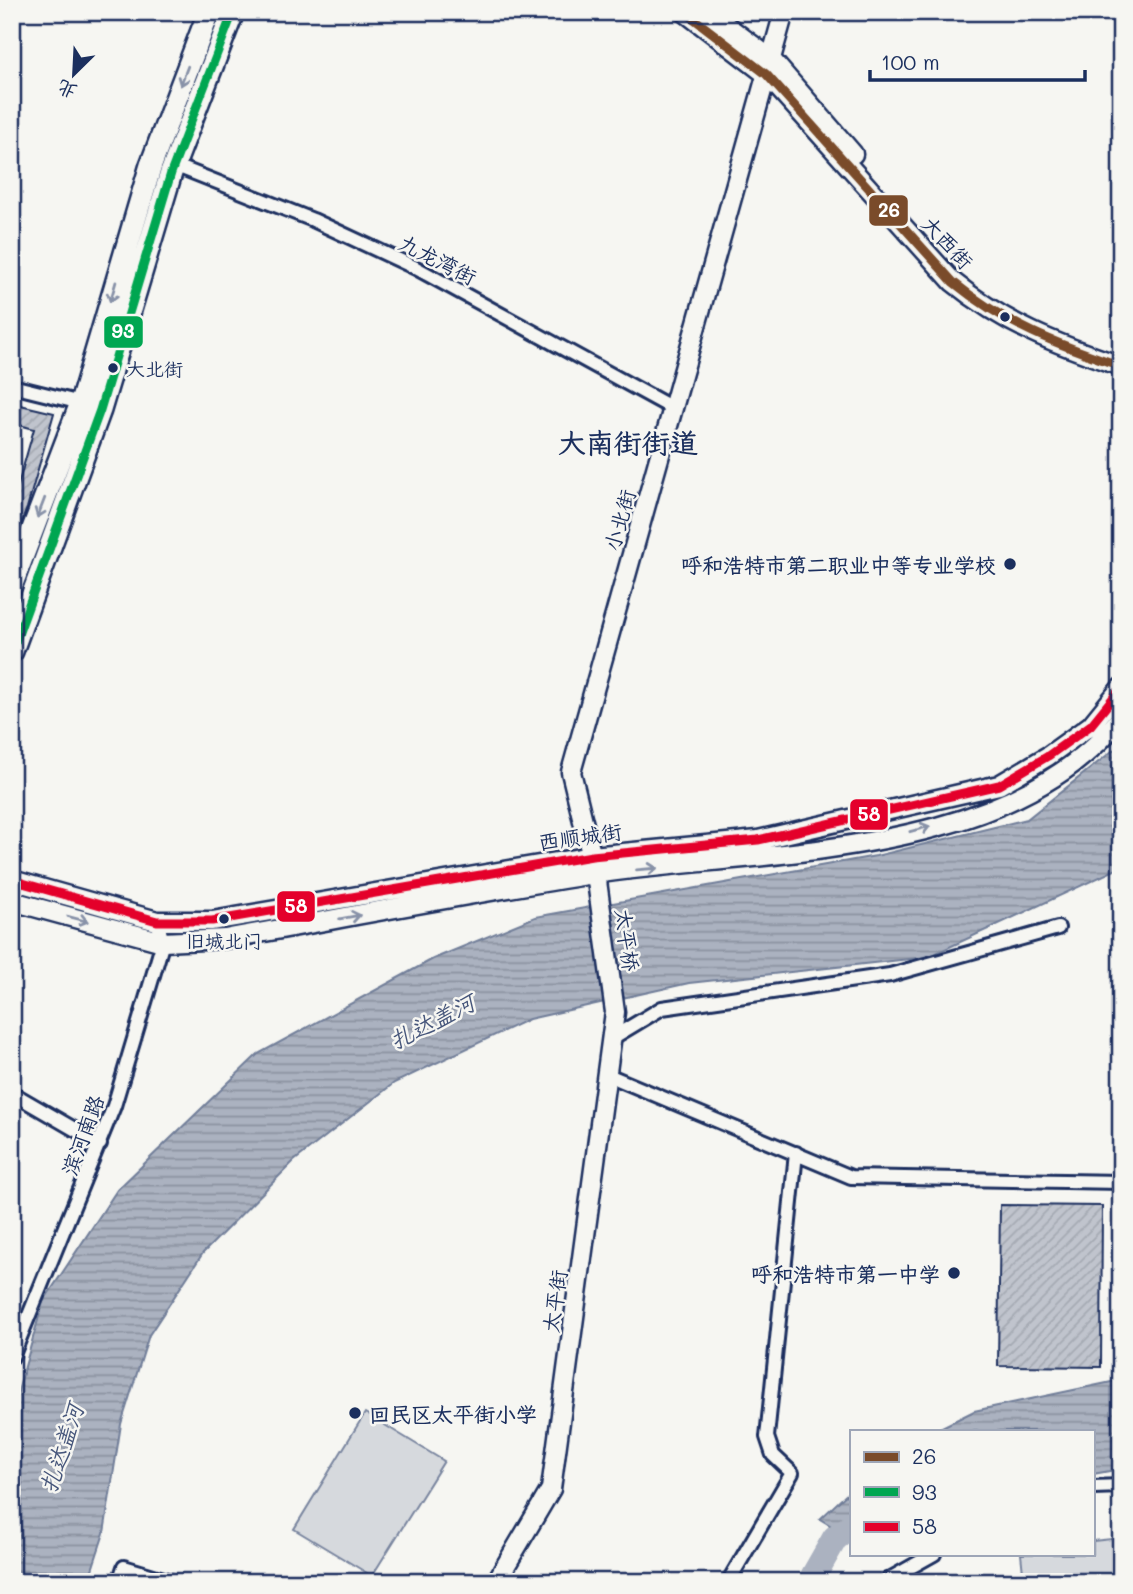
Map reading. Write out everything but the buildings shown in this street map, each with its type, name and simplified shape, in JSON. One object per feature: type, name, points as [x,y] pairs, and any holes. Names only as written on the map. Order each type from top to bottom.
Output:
[{"type":"highway","points":[[12,584],[81,403],[151,166],[209,12]]},
{"type":"highway","points":[[12,651],[100,410],[174,165],[233,12]]},
{"type":"main road","name":"大西街","points":[[685,12],[768,66],[953,282],[979,303],[1029,333],[1121,366]]},
{"type":"main road","name":"大西街","points":[[708,12],[768,66],[949,266],[975,288],[1039,327],[1121,355]]},
{"type":"main road","name":"小北街","points":[[596,874],[571,772],[784,12]]},
{"type":"main road","name":"西顺城街","points":[[12,880],[158,921],[212,920],[592,856],[758,840],[999,785],[1091,725],[1121,688]]},
{"type":"main road","name":"西顺城街","points":[[12,901],[163,942],[225,939],[596,874],[763,858],[892,836],[1006,803],[1050,781],[1099,744],[1121,717]]},
{"type":"main road","name":"太平桥","points":[[596,874],[615,1012]]},
{"type":"main road","name":"太平街","points":[[496,1582],[551,1489],[615,1012]]},
{"type":"street","name":"九龙湾街","points":[[174,165],[313,220],[416,268],[674,409]]},
{"type":"street","points":[[12,386],[81,403]]},
{"type":"street","points":[[158,921],[163,942]]},
{"type":"street","points":[[612,1038],[662,1008],[890,975],[1058,928]]},
{"type":"street","name":"滨河南路","points":[[12,1357],[100,1144],[163,942]]},
{"type":"street","points":[[608,1075],[851,1177],[1121,1182]]},
{"type":"street","points":[[12,1093],[100,1144]]},
{"type":"street","points":[[728,1582],[792,1473],[773,1455],[767,1437],[796,1153]]},
{"type":"street","points":[[1094,1487],[1121,1486]]},
{"type":"street","points":[[884,1582],[930,1556]]},
{"type":"street","points":[[119,1582],[124,1567],[174,1582]]},
{"type":"shaded area","points":[[365,1413],[444,1461],[372,1576],[294,1529]]},
{"type":"shaded area","points":[[1121,1538],[1121,1582],[1024,1582],[1021,1556],[1094,1556],[1094,1541]]},
{"type":"water","name":"扎达盖河","points":[[1121,744],[1121,865],[1115,870],[928,957],[689,983],[529,1019],[394,1083],[294,1161],[203,1253],[149,1335],[121,1424],[104,1533],[88,1582],[12,1582],[12,1413],[43,1302],[117,1190],[258,1054],[433,959],[535,917],[876,856],[1027,819]]},
{"type":"water","points":[[1121,1380],[1121,1469],[1094,1474],[1094,1430],[936,1430],[974,1411]]},
{"type":"water","points":[[850,1491],[850,1537],[820,1519]]},
{"type":"waterway","points":[[810,1582],[835,1538],[850,1528]]},
{"type":"transit line","name":"93","points":[[12,651],[100,410],[171,173],[233,12]]},
{"type":"transit line","name":"26","points":[[685,12],[766,74],[953,282],[1012,322],[1075,350],[1121,366]]},
{"type":"transit line","name":"58","points":[[12,880],[157,921],[212,921],[592,856],[758,840],[999,785],[1048,756],[1091,725],[1121,688]]},
{"type":"place","name":"大北街","points":[[113,368]]},
{"type":"place","name":"呼和浩特市第二职业中等专业学校","points":[[1010,564]]},
{"type":"place","name":"旧城北门","points":[[224,919]]},
{"type":"place","name":"呼和浩特市第一中学","points":[[954,1273]]},
{"type":"place","name":"回民区太平街小学","points":[[355,1413]]},
{"type":"district","name":"大南街街道","points":[[628,442]]}]
